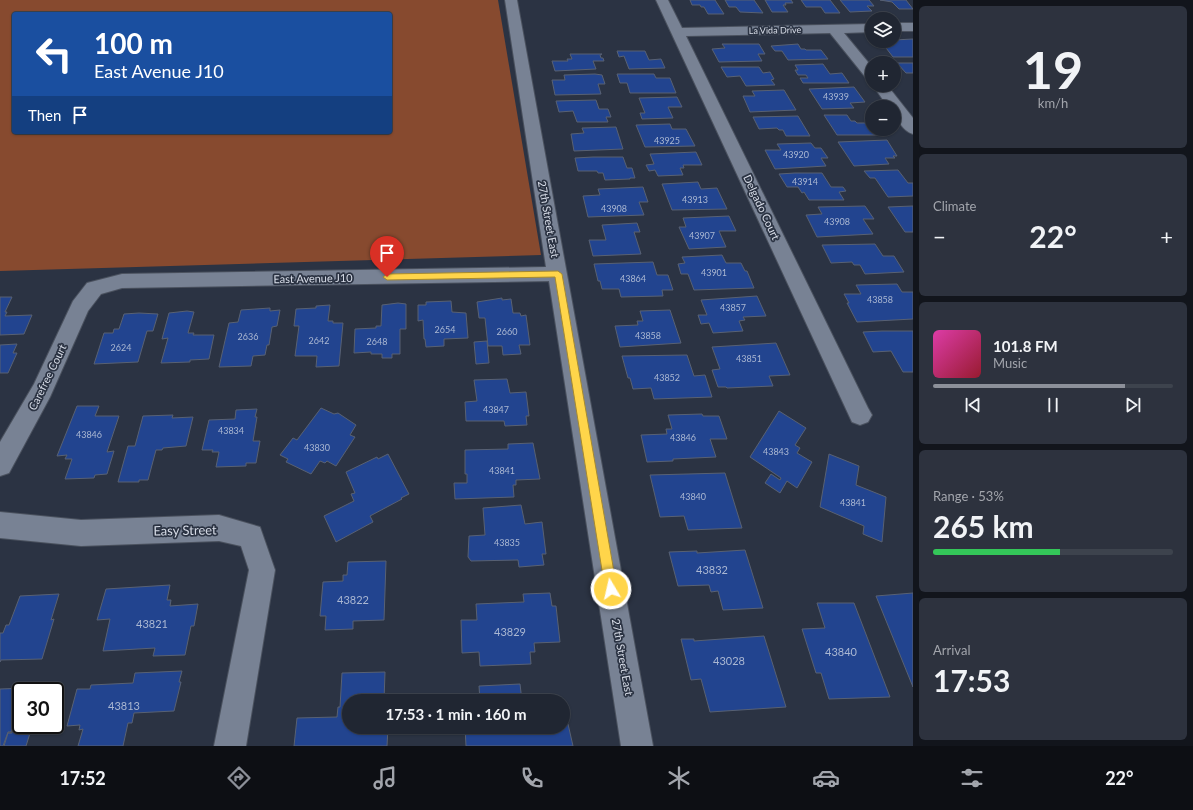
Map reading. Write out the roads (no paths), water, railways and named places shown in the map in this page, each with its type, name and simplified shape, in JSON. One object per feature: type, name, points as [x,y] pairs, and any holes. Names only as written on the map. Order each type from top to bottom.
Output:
[{"type":"street","name":"27th Street East","points":[[511,0],[638,746]]},
{"type":"street","name":"Delgado Court","points":[[662,0],[860,415]]},
{"type":"street","points":[[901,27],[913,27]]},
{"type":"street","points":[[834,28],[865,67]]},
{"type":"street","name":"La Vida Drive","points":[[678,32],[865,28]]},
{"type":"street","points":[[884,92],[913,129]]},
{"type":"street","name":"East Avenue J10","points":[[94,288],[122,281],[558,274]]},
{"type":"street","name":"Carefree Court","points":[[0,465],[42,390],[80,307],[94,288]]},
{"type":"street","name":"Easy Street","points":[[0,525],[81,532],[219,528],[251,536],[262,570],[230,746]]}]
